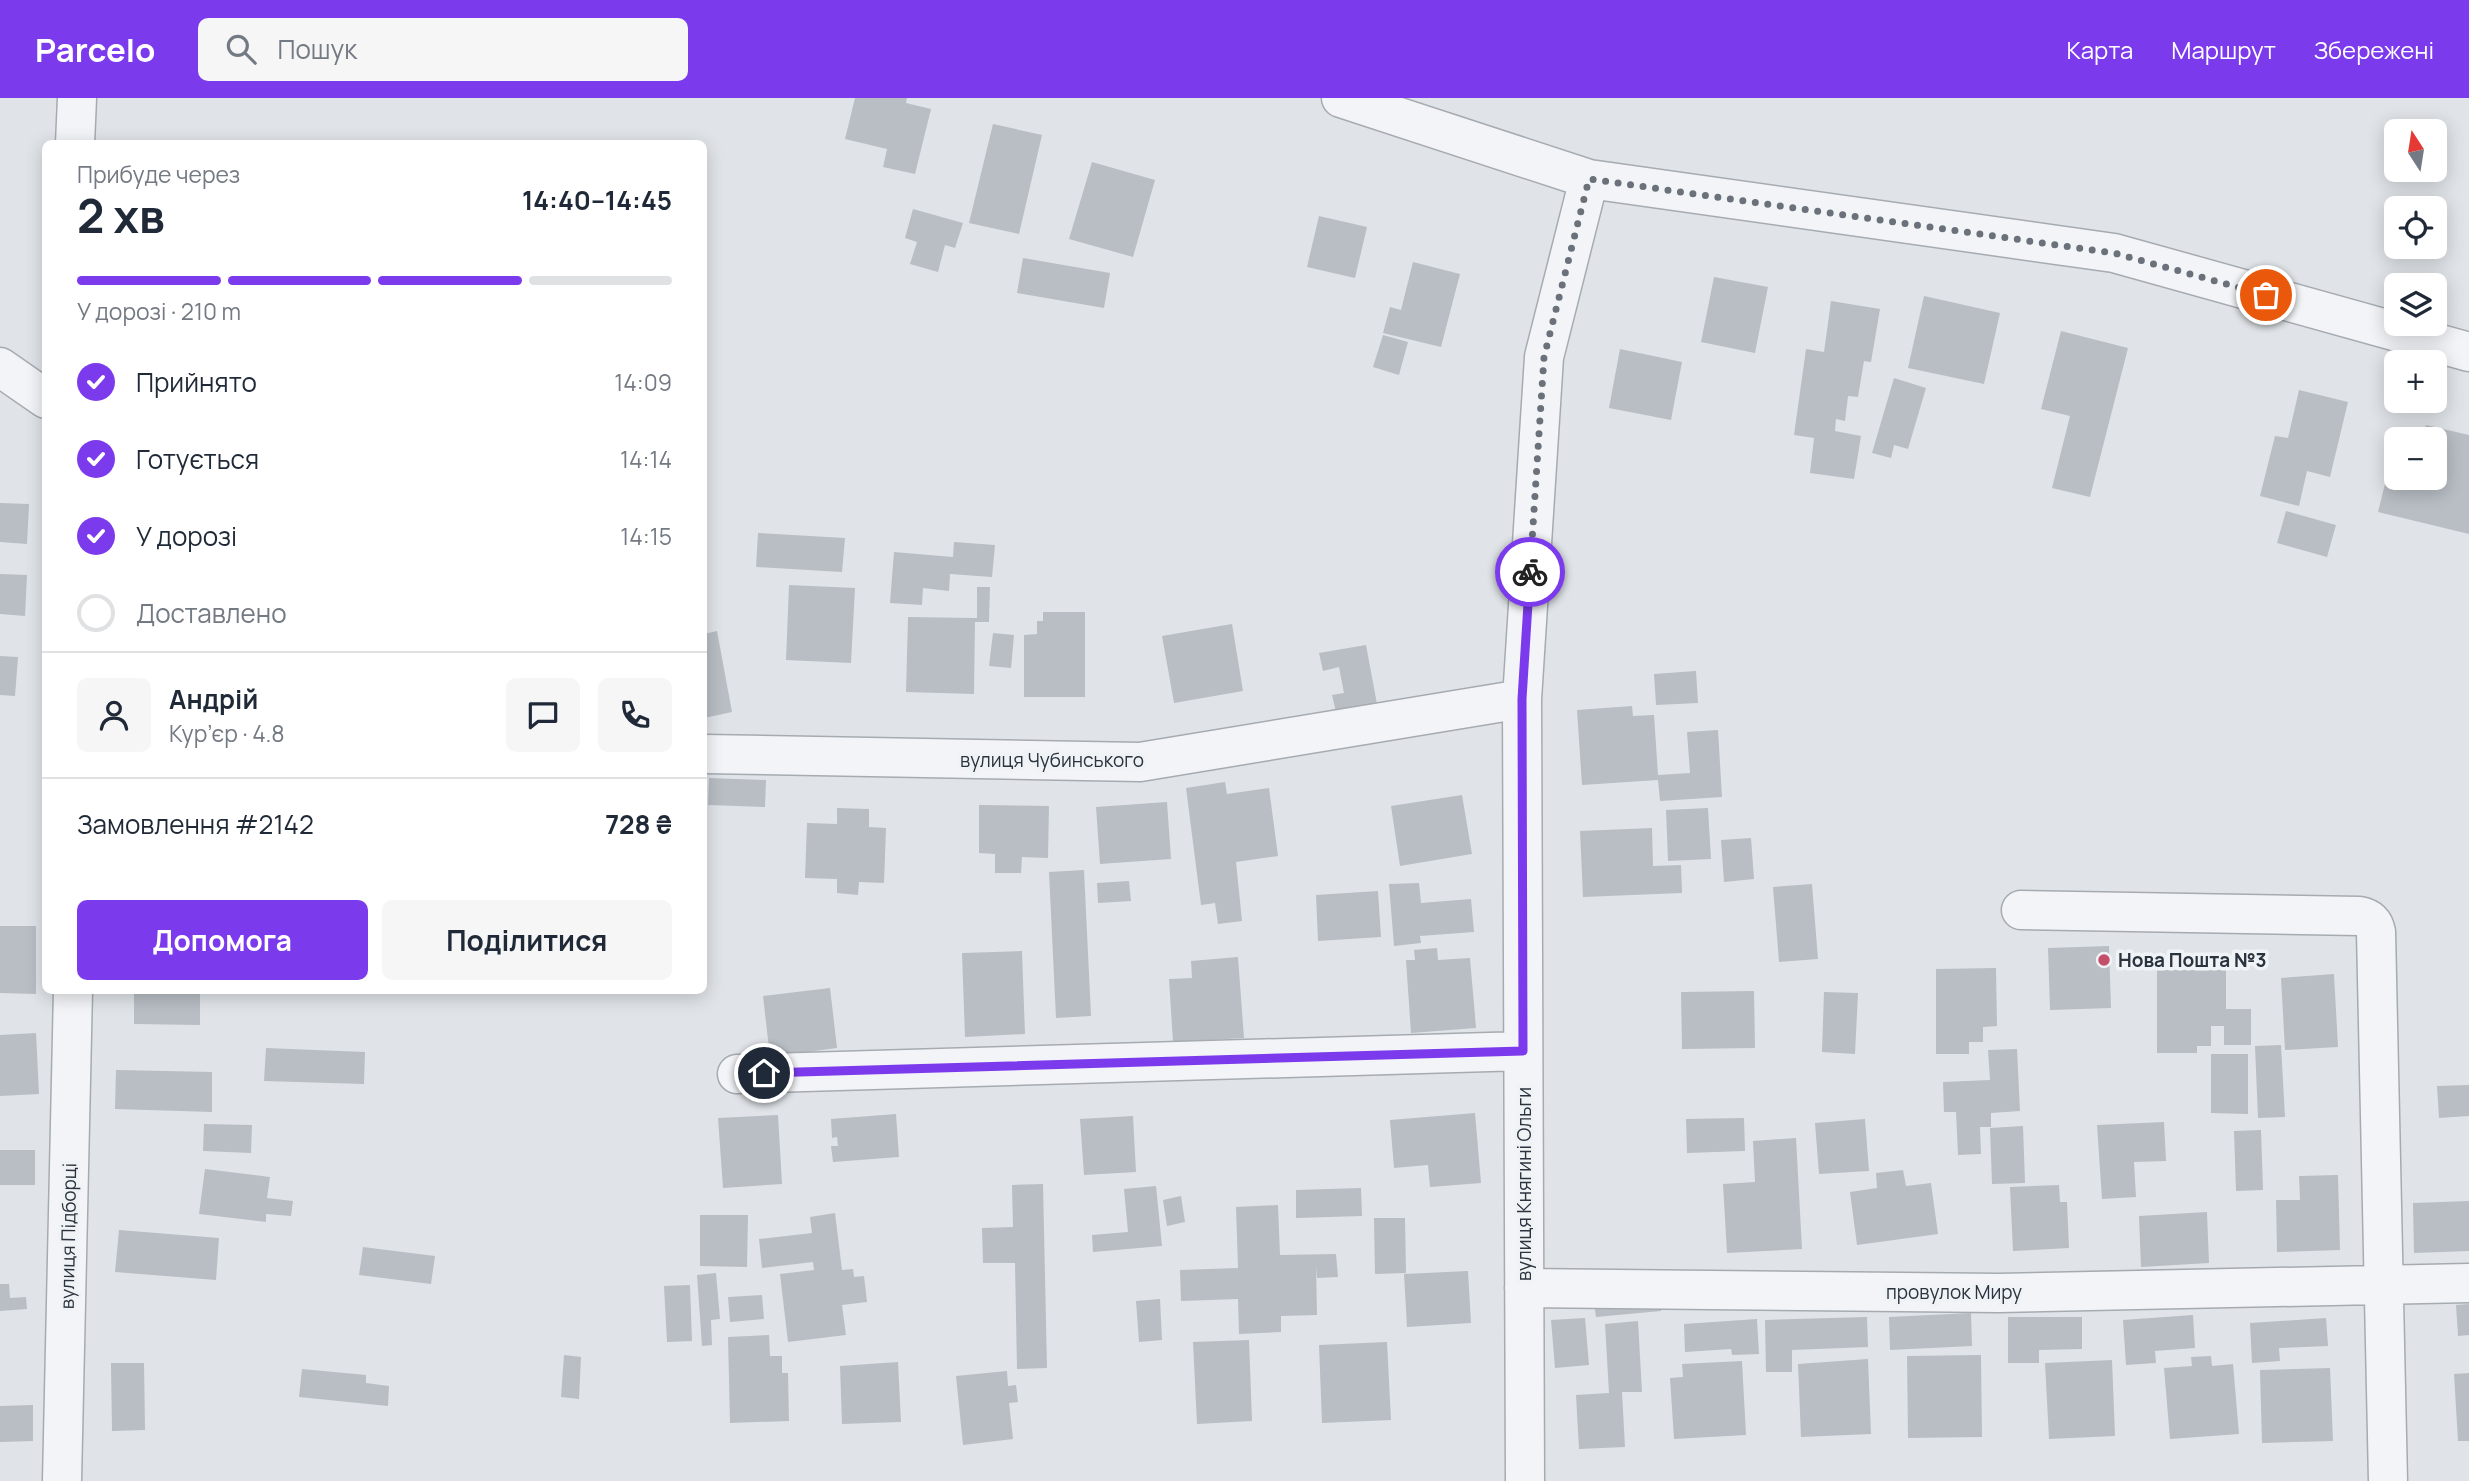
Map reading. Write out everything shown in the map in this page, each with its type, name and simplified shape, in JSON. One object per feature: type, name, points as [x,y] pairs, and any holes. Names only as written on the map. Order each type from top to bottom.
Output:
[{"type":"street","points":[[75,140],[77,98]]},
{"type":"street","points":[[1341,98],[1589,179],[2114,253],[2469,352]]},
{"type":"street","name":"вулиця Княгині Ольги","points":[[1525,1481],[1522,699],[1544,357],[1589,179]]},
{"type":"street","points":[[0,367],[42,395]]},
{"type":"street","name":"вулиця Чубинського","points":[[707,754],[1140,762],[1522,699]]},
{"type":"street","points":[[2021,910],[2359,916],[2368,918],[2374,924],[2388,1481]]},
{"type":"street","name":"вулиця Підборці","points":[[62,1481],[73,994]]},
{"type":"street","points":[[737,1074],[1523,1051]]},
{"type":"street","name":"провулок Миру","points":[[1524,1289],[1999,1293],[2469,1283]]},
{"type":"building","points":[[855,98],[907,98],[906,103],[931,109],[915,174],[883,167],[887,149],[845,139]]},
{"type":"building","points":[[993,124],[1042,135],[1019,234],[969,223]]},
{"type":"building","points":[[1092,162],[1155,180],[1133,257],[1069,239]]},
{"type":"building","points":[[913,209],[963,223],[955,248],[945,245],[938,272],[910,264],[917,242],[905,238]]},
{"type":"building","points":[[1319,216],[1367,227],[1355,278],[1307,267]]},
{"type":"building","points":[[1023,258],[1110,273],[1104,308],[1017,293]]},
{"type":"building","points":[[1413,262],[1460,274],[1441,347],[1383,333],[1390,307],[1401,310]]},
{"type":"building","points":[[1714,277],[1768,287],[1755,353],[1701,342]]},
{"type":"building","points":[[1924,296],[2000,313],[1984,384],[1908,368]]},
{"type":"building","points":[[1831,301],[1880,309],[1871,362],[1864,361],[1858,397],[1848,396],[1845,421],[1836,419],[1835,431],[1861,436],[1854,479],[1810,473],[1814,438],[1794,435],[1806,349],[1824,352]]},
{"type":"building","points":[[2061,331],[2128,348],[2090,497],[2052,488],[2070,416],[2041,409]]},
{"type":"building","points":[[1383,335],[1408,342],[1399,375],[1373,367]]},
{"type":"building","points":[[1620,349],[1682,362],[1671,420],[1609,408]]},
{"type":"building","points":[[1894,378],[1926,388],[1908,449],[1894,445],[1891,458],[1872,453]]},
{"type":"building","points":[[2299,390],[2348,402],[2330,477],[2307,471],[2299,506],[2260,496],[2275,436],[2288,438]]},
{"type":"building","points":[[2447,430],[2469,435],[2469,534],[2378,512],[2384,488],[2447,490]]},
{"type":"building","points":[[0,503],[29,504],[27,544],[0,542]]},
{"type":"building","points":[[2286,511],[2336,525],[2327,557],[2277,543]]},
{"type":"building","points":[[758,533],[845,538],[842,572],[756,567]]},
{"type":"building","points":[[954,542],[995,545],[992,577],[950,574],[949,591],[923,588],[922,605],[890,603],[894,552],[953,557]]},
{"type":"building","points":[[0,574],[27,575],[25,616],[0,614]]},
{"type":"building","points":[[789,585],[855,588],[851,663],[786,660]]},
{"type":"building","points":[[977,587],[990,587],[989,622],[975,622],[974,694],[906,692],[908,617],[977,618]]},
{"type":"building","points":[[1043,612],[1085,612],[1085,697],[1024,697],[1024,635],[1037,634],[1037,621],[1043,621]]},
{"type":"building","points":[[1232,624],[1243,691],[1174,703],[1162,636]]},
{"type":"building","points":[[717,631],[732,712],[707,717],[707,633]]},
{"type":"building","points":[[993,633],[1014,635],[1011,668],[989,666]]},
{"type":"building","points":[[1366,645],[1377,704],[1336,712],[1332,695],[1344,693],[1339,667],[1323,671],[1319,653]]},
{"type":"building","points":[[0,656],[18,657],[15,696],[0,695]]},
{"type":"building","points":[[1696,671],[1698,703],[1656,705],[1654,674]]},
{"type":"building","points":[[1632,706],[1633,716],[1654,715],[1658,775],[1690,773],[1687,732],[1718,730],[1722,797],[1660,801],[1658,780],[1582,785],[1577,710]]},
{"type":"building","points":[[709,778],[766,780],[765,807],[708,805]]},
{"type":"building","points":[[1225,782],[1227,794],[1269,788],[1278,856],[1236,862],[1242,921],[1218,924],[1215,903],[1201,905],[1186,788]]},
{"type":"building","points":[[1462,795],[1472,854],[1400,866],[1391,806]]},
{"type":"building","points":[[1167,802],[1171,859],[1100,864],[1096,807]]},
{"type":"building","points":[[979,805],[1049,806],[1048,858],[1022,857],[1021,873],[995,873],[995,854],[979,853]]},
{"type":"building","points":[[837,808],[869,809],[869,827],[886,828],[884,883],[859,882],[858,895],[837,893],[837,879],[805,878],[807,823],[837,824]]},
{"type":"building","points":[[1708,808],[1711,859],[1668,861],[1666,810]]},
{"type":"building","points":[[1652,828],[1653,866],[1681,865],[1682,893],[1583,897],[1580,831]]},
{"type":"building","points":[[1751,838],[1754,879],[1724,882],[1721,840]]},
{"type":"building","points":[[1084,870],[1091,1016],[1056,1018],[1049,872]]},
{"type":"building","points":[[1129,881],[1131,901],[1098,903],[1097,883]]},
{"type":"building","points":[[1419,883],[1421,903],[1471,899],[1474,932],[1420,936],[1421,943],[1394,946],[1389,884]]},
{"type":"building","points":[[1812,884],[1818,959],[1779,962],[1773,887]]},
{"type":"building","points":[[1378,891],[1381,937],[1318,941],[1316,895]]},
{"type":"building","points":[[0,926],[36,926],[36,994],[0,993]]},
{"type":"building","points":[[2109,946],[2111,1008],[2050,1010],[2048,948]]},
{"type":"building","points":[[1437,948],[1438,960],[1470,958],[1476,1028],[1411,1033],[1406,960],[1415,960],[1414,950]]},
{"type":"building","points":[[1022,951],[1025,1034],[965,1037],[962,953]]},
{"type":"building","points":[[1238,957],[1244,1038],[1173,1042],[1169,979],[1192,978],[1191,961]]},
{"type":"building","points":[[1996,968],[1997,1026],[1983,1027],[1983,1042],[1969,1042],[1969,1054],[1936,1054],[1936,969]]},
{"type":"building","points":[[2157,970],[2226,970],[2226,1009],[2251,1009],[2251,1045],[2224,1045],[2224,1026],[2211,1026],[2211,1046],[2197,1046],[2197,1053],[2157,1053]]},
{"type":"building","points":[[2334,974],[2338,1047],[2285,1050],[2281,978]]},
{"type":"building","points":[[830,988],[837,1048],[770,1057],[763,996]]},
{"type":"building","points":[[1754,991],[1755,1048],[1682,1049],[1681,992]]},
{"type":"building","points":[[1824,992],[1858,993],[1855,1054],[1822,1052]]},
{"type":"building","points":[[134,994],[200,994],[200,1025],[134,1024]]},
{"type":"building","points":[[36,1033],[39,1094],[0,1096],[0,1035]]},
{"type":"building","points":[[2281,1045],[2285,1117],[2258,1118],[2255,1046]]},
{"type":"building","points":[[266,1048],[365,1052],[364,1084],[264,1081]]},
{"type":"building","points":[[2017,1049],[2020,1111],[1991,1113],[1991,1127],[1980,1127],[1981,1154],[1958,1155],[1956,1112],[1944,1112],[1943,1082],[1990,1080],[1988,1050]]},
{"type":"building","points":[[2211,1054],[2248,1054],[2248,1114],[2211,1113]]},
{"type":"building","points":[[116,1070],[212,1072],[212,1112],[115,1109]]},
{"type":"building","points":[[2469,1085],[2469,1116],[2439,1118],[2437,1086]]},
{"type":"building","points":[[1475,1113],[1481,1183],[1430,1187],[1428,1165],[1394,1168],[1390,1120]]},
{"type":"building","points":[[896,1114],[899,1157],[833,1162],[831,1146],[838,1146],[837,1137],[832,1138],[831,1119]]},
{"type":"building","points":[[778,1115],[782,1184],[723,1188],[718,1118]]},
{"type":"building","points":[[1133,1116],[1136,1172],[1084,1175],[1080,1119]]},
{"type":"building","points":[[1744,1118],[1745,1151],[1687,1153],[1686,1119]]},
{"type":"building","points":[[1865,1119],[1869,1171],[1819,1174],[1815,1123]]},
{"type":"building","points":[[2164,1122],[2166,1161],[2134,1162],[2136,1197],[2102,1199],[2097,1125]]},
{"type":"building","points":[[204,1124],[252,1125],[251,1153],[203,1151]]},
{"type":"building","points":[[2023,1126],[2025,1183],[1992,1184],[1990,1128]]},
{"type":"building","points":[[2261,1130],[2263,1190],[2236,1191],[2234,1131]]},
{"type":"building","points":[[1796,1138],[1802,1249],[1727,1253],[1723,1184],[1755,1182],[1753,1141]]},
{"type":"building","points":[[0,1150],[35,1150],[35,1185],[0,1185]]},
{"type":"building","points":[[205,1169],[270,1177],[267,1198],[293,1201],[291,1216],[266,1214],[266,1222],[199,1214]]},
{"type":"building","points":[[1903,1170],[1906,1186],[1931,1183],[1938,1234],[1857,1245],[1850,1192],[1877,1188],[1876,1173]]},
{"type":"building","points":[[2338,1175],[2340,1250],[2277,1252],[2276,1200],[2300,1200],[2299,1176]]},
{"type":"building","points":[[1043,1184],[1047,1368],[1017,1369],[1015,1263],[983,1263],[982,1228],[1013,1227],[1012,1185]]},
{"type":"building","points":[[2059,1185],[2060,1202],[2067,1202],[2069,1248],[2013,1251],[2010,1187]]},
{"type":"building","points":[[1156,1186],[1162,1246],[1093,1252],[1092,1235],[1128,1232],[1124,1189]]},
{"type":"building","points":[[1361,1188],[1362,1216],[1296,1218],[1296,1190]]},
{"type":"building","points":[[1181,1196],[1185,1222],[1167,1226],[1163,1200]]},
{"type":"building","points":[[2469,1201],[2469,1251],[2414,1253],[2413,1203]]},
{"type":"building","points":[[1278,1205],[1280,1255],[1336,1254],[1338,1277],[1317,1278],[1316,1266],[1317,1315],[1281,1316],[1281,1332],[1239,1334],[1238,1299],[1181,1301],[1180,1270],[1238,1268],[1236,1207]]},
{"type":"building","points":[[2207,1212],[2209,1263],[2141,1267],[2139,1216]]},
{"type":"building","points":[[835,1213],[842,1270],[853,1269],[854,1277],[864,1276],[867,1302],[842,1305],[846,1335],[788,1342],[780,1274],[814,1270],[813,1262],[762,1268],[759,1239],[812,1233],[810,1217]]},
{"type":"building","points":[[700,1215],[748,1215],[747,1267],[700,1266]]},
{"type":"building","points":[[1374,1218],[1405,1218],[1406,1273],[1375,1274]]},
{"type":"building","points":[[119,1230],[219,1238],[216,1280],[115,1272]]},
{"type":"building","points":[[363,1247],[435,1256],[431,1284],[359,1275]]},
{"type":"building","points":[[1468,1271],[1471,1323],[1407,1327],[1404,1274]]},
{"type":"building","points":[[716,1273],[720,1319],[711,1320],[712,1345],[702,1346],[697,1275]]},
{"type":"building","points":[[0,1284],[9,1284],[10,1298],[26,1297],[27,1309],[0,1311]]},
{"type":"building","points":[[690,1285],[692,1341],[667,1342],[664,1286]]},
{"type":"building","points":[[762,1295],[764,1319],[730,1322],[728,1297]]},
{"type":"building","points":[[1660,1297],[1661,1311],[1596,1317],[1594,1303]]},
{"type":"building","points":[[1160,1299],[1162,1340],[1139,1342],[1136,1301]]},
{"type":"building","points":[[2469,1304],[2469,1335],[2458,1336],[2456,1305]]},
{"type":"building","points":[[1971,1313],[1972,1346],[1890,1350],[1889,1317]]},
{"type":"building","points":[[2193,1315],[2195,1348],[2155,1351],[2156,1363],[2126,1365],[2123,1320]]},
{"type":"building","points":[[1867,1317],[1868,1347],[1792,1350],[1792,1372],[1766,1372],[1765,1320]]},
{"type":"building","points":[[2008,1317],[2082,1317],[2082,1349],[2039,1350],[2039,1363],[2008,1363]]},
{"type":"building","points":[[1585,1318],[1589,1365],[1555,1368],[1551,1320]]},
{"type":"building","points":[[2326,1318],[2328,1346],[2279,1348],[2280,1361],[2252,1363],[2250,1323]]},
{"type":"building","points":[[1757,1319],[1759,1354],[1732,1355],[1731,1349],[1685,1352],[1684,1324]]},
{"type":"building","points":[[1638,1321],[1642,1392],[1622,1392],[1625,1447],[1579,1449],[1576,1395],[1609,1393],[1605,1324]]},
{"type":"building","points":[[769,1335],[770,1356],[782,1356],[782,1373],[788,1373],[789,1421],[730,1423],[728,1337]]},
{"type":"building","points":[[1249,1340],[1252,1421],[1197,1424],[1193,1342]]},
{"type":"building","points":[[1387,1342],[1391,1420],[1322,1423],[1319,1345]]},
{"type":"building","points":[[564,1355],[581,1357],[579,1399],[561,1397]]},
{"type":"building","points":[[1981,1355],[1982,1437],[1908,1438],[1907,1356]]},
{"type":"building","points":[[2211,1356],[2212,1366],[2233,1364],[2239,1434],[2170,1439],[2164,1368],[2192,1366],[2191,1357]]},
{"type":"building","points":[[1868,1359],[1871,1434],[1801,1437],[1798,1364]]},
{"type":"building","points":[[2112,1360],[2115,1436],[2049,1439],[2045,1363]]},
{"type":"building","points":[[1742,1361],[1746,1435],[1674,1439],[1670,1378],[1683,1377],[1682,1364]]},
{"type":"building","points":[[898,1362],[901,1422],[842,1424],[840,1366]]},
{"type":"building","points":[[111,1363],[144,1363],[145,1430],[112,1431]]},
{"type":"building","points":[[2330,1368],[2333,1441],[2262,1443],[2260,1370]]},
{"type":"building","points":[[302,1369],[366,1375],[366,1383],[389,1386],[388,1406],[299,1397]]},
{"type":"building","points":[[1007,1371],[1008,1386],[1016,1385],[1018,1402],[1009,1403],[1013,1439],[963,1445],[956,1376]]},
{"type":"building","points":[[2469,1373],[2469,1441],[2458,1441],[2454,1374]]},
{"type":"building","points":[[33,1405],[33,1441],[0,1442],[0,1406]]},
{"type":"way so far","points":[[1530,572],[1544,357],[1589,179],[2114,253],[2266,295]]},
{"type":"place","name":"Нова Пошта №3","points":[[2104,960]]},
{"type":"route","points":[[764,1073],[1523,1051],[1522,699],[1530,572]]}]
